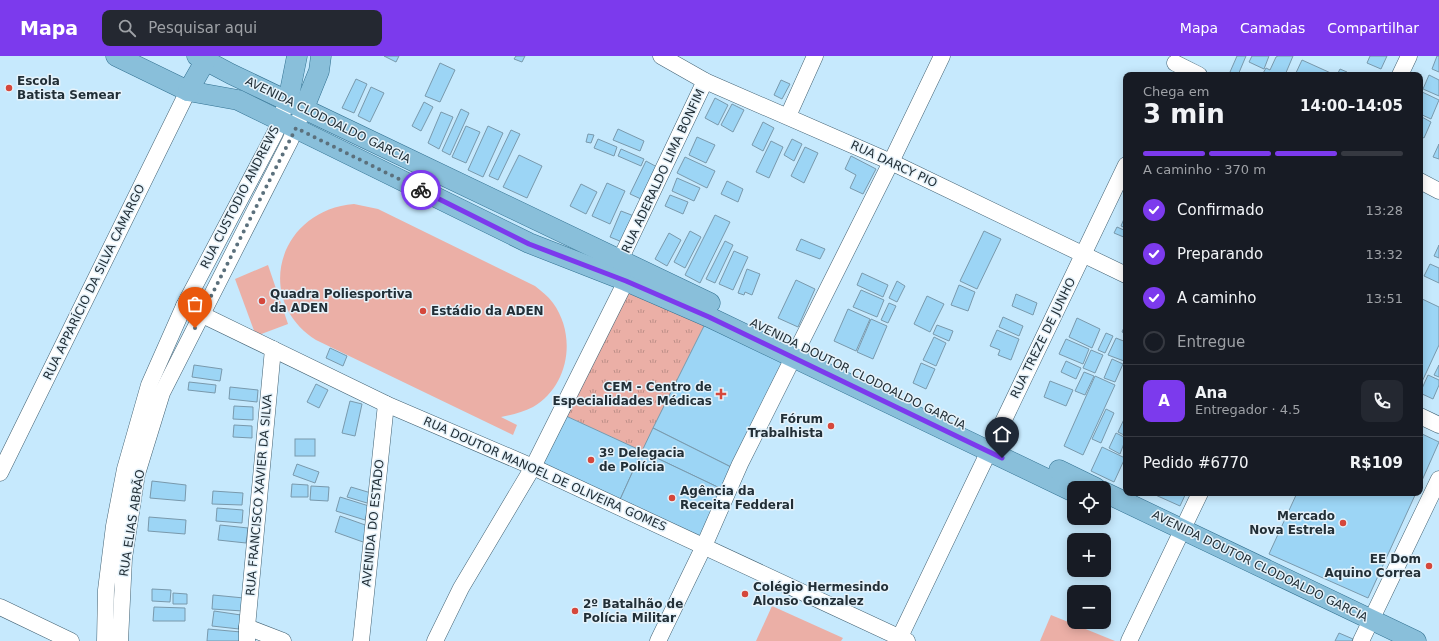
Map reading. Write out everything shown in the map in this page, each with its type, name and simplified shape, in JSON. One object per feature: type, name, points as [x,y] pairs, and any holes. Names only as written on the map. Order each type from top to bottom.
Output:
[{"type":"main road","name":"AVENIDA DOUTOR CLODOALDO GARCIA","points":[[116,56],[188,91],[238,100],[529,244],[626,281],[709,317],[796,352]]},
{"type":"main road","points":[[296,105],[297,56]]},
{"type":"main road","points":[[296,105],[319,71],[321,56]]},
{"type":"main road","points":[[188,91],[203,57]]},
{"type":"main road","name":"AVENIDA CLODOALDO GARCIA","points":[[203,57],[231,74],[620,260]]},
{"type":"main road","points":[[427,193],[438,173]]},
{"type":"main road","points":[[454,206],[464,185]]},
{"type":"main road","name":"AVENIDA DOUTOR CLODOALDO GARCIA","points":[[620,260],[796,352],[991,445],[1079,481]]},
{"type":"main road","name":"AVENIDA DOUTOR CLODOALDO GARCIA","points":[[991,445],[1067,488]]},
{"type":"main road","name":"AVENIDA DOUTOR CLODOALDO GARCIA","points":[[1111,496],[1180,535],[1386,641]]},
{"type":"main road","name":"AVENIDA DOUTOR CLODOALDO GARCIA","points":[[1111,509],[1180,535]]},
{"type":"main road","name":"AVENIDA DOUTOR CLODOALDO GARCIA","points":[[1366,630],[1416,641]]},
{"type":"street","name":"RUA DARCY PIO","points":[[661,56],[705,81],[891,162],[1123,274]]},
{"type":"street","points":[[788,116],[815,56]]},
{"type":"street","points":[[658,641],[704,546],[740,464],[891,162],[942,56]]},
{"type":"street","points":[[1402,72],[1410,56]]},
{"type":"street","points":[[1174,65],[1192,72]]},
{"type":"street","name":"RUA ADERALDO LIMA BONFIM","points":[[620,260],[705,81]]},
{"type":"street","name":"RUA APPARÍCIO DA SILVA CAMARGO","points":[[0,473],[188,91]]},
{"type":"street","points":[[288,124],[296,105]]},
{"type":"street","name":"RUA CUSTODIO ANDREWS","points":[[105,641],[106,590],[114,526],[125,469],[149,385],[184,306],[288,124]]},
{"type":"street","name":"RUA ELIAS ABRÃO","points":[[120,641],[124,558],[137,474],[162,393],[201,314],[288,124]]},
{"type":"street","name":"RUA TREZE DE JUNHO","points":[[902,640],[991,445],[1123,171]]},
{"type":"street","points":[[1423,183],[1439,191]]},
{"type":"street","points":[[435,641],[461,588],[533,467],[626,281]]},
{"type":"street","name":"RUA DOUTOR MANOEL DE OLIVEIRA GOMES","points":[[184,306],[386,404],[533,467],[902,640]]},
{"type":"street","name":"RUA FRANCISCO XAVIER DA SILVA","points":[[247,634],[273,349]]},
{"type":"street","name":"AVENIDA DO ESTADO","points":[[361,641],[386,404]]},
{"type":"street","points":[[1423,417],[1439,425]]},
{"type":"street","points":[[1366,630],[1439,479]]},
{"type":"street","points":[[1129,641],[1199,496]]},
{"type":"street","points":[[0,606],[71,641]]},
{"type":"street","points":[[247,634],[283,641]]},
{"type":"green space","points":[[354,204],[378,209],[535,286],[553,303],[561,316],[565,330],[567,345],[566,360],[555,387],[545,398],[533,407],[501,417],[517,425],[513,435],[316,340],[296,323],[284,302],[280,281],[283,259],[292,239],[307,222],[328,210]]},
{"type":"green space","name":"Quadra Poliesportiva da ADEN","points":[[268,265],[288,324],[256,336],[235,279]]},
{"type":"green space","points":[[629,286],[707,320],[642,451],[566,416]]},
{"type":"green space","points":[[772,606],[843,638],[841,641],[756,641]]},
{"type":"green space","points":[[1051,615],[1067,622],[1067,629],[1085,629],[1115,641],[1040,641]]},
{"type":"building","points":[[384,56],[399,56],[396,62]]},
{"type":"building","points":[[516,56],[525,56],[522,62],[514,59]]},
{"type":"building","points":[[1237,56],[1246,56],[1239,72],[1230,72]]},
{"type":"building","points":[[1252,56],[1269,56],[1264,69],[1249,62]]},
{"type":"building","points":[[1293,56],[1286,72],[1264,72],[1266,68],[1270,70],[1276,57]]},
{"type":"building","points":[[1370,56],[1387,56],[1381,69],[1367,63]]},
{"type":"building","points":[[1437,56],[1439,56],[1439,72],[1432,69]]},
{"type":"building","points":[[1302,60],[1329,72],[1296,72]]},
{"type":"building","points":[[440,63],[455,70],[440,102],[425,96]]},
{"type":"building","points":[[1340,69],[1347,72],[1338,72]]},
{"type":"building","points":[[1429,75],[1439,80],[1439,96],[1423,89]]},
{"type":"building","points":[[356,79],[367,84],[354,113],[342,108]]},
{"type":"building","points":[[781,80],[790,84],[782,99],[774,95]]},
{"type":"building","points":[[371,87],[384,93],[370,122],[358,116]]},
{"type":"building","points":[[1423,92],[1439,100],[1431,119],[1423,115]]},
{"type":"building","points":[[715,98],[728,105],[718,125],[705,118]]},
{"type":"building","points":[[424,102],[433,107],[421,131],[412,126]]},
{"type":"building","points":[[732,104],[744,110],[733,132],[721,125]]},
{"type":"building","points":[[461,109],[469,113],[450,155],[442,151]]},
{"type":"building","points":[[441,112],[453,117],[439,149],[428,143]]},
{"type":"building","points":[[1423,118],[1431,122],[1423,138]]},
{"type":"building","points":[[763,122],[774,128],[763,151],[752,145]]},
{"type":"building","points":[[466,126],[480,132],[466,163],[452,157]]},
{"type":"building","points":[[488,126],[503,133],[483,177],[468,170]]},
{"type":"building","points":[[618,129],[644,141],[640,151],[613,140]]},
{"type":"building","points":[[511,130],[520,134],[498,180],[489,176]]},
{"type":"building","points":[[588,134],[594,135],[591,143],[586,142]]},
{"type":"building","points":[[697,137],[715,145],[706,163],[689,155]]},
{"type":"building","points":[[598,139],[617,147],[614,156],[594,148]]},
{"type":"building","points":[[792,139],[802,144],[794,161],[784,155]]},
{"type":"building","points":[[771,141],[783,147],[769,178],[756,172]]},
{"type":"building","points":[[1439,144],[1439,159],[1433,157]]},
{"type":"building","points":[[805,147],[818,153],[804,183],[791,176]]},
{"type":"building","points":[[621,149],[644,159],[641,166],[618,156]]},
{"type":"building","points":[[519,155],[542,166],[527,198],[503,187]]},
{"type":"building","points":[[851,156],[876,169],[863,194],[850,188],[856,175],[845,169]]},
{"type":"building","points":[[685,157],[715,171],[707,188],[677,173]]},
{"type":"building","points":[[646,161],[657,167],[641,199],[630,194]]},
{"type":"building","points":[[677,178],[700,188],[694,201],[672,191]]},
{"type":"building","points":[[727,181],[743,189],[738,202],[721,194]]},
{"type":"building","points":[[607,183],[625,191],[610,224],[592,216]]},
{"type":"building","points":[[581,184],[597,192],[586,214],[570,206]]},
{"type":"building","points":[[670,195],[688,202],[683,214],[665,206]]},
{"type":"building","points":[[621,211],[634,216],[622,242],[610,237]]},
{"type":"building","points":[[715,215],[730,222],[700,283],[685,275]]},
{"type":"building","points":[[1117,227],[1123,230],[1123,237],[1114,233]]},
{"type":"building","points":[[690,231],[701,237],[685,268],[674,262]]},
{"type":"building","points":[[984,231],[1001,239],[977,289],[960,281]]},
{"type":"building","points":[[669,233],[681,240],[667,266],[655,259]]},
{"type":"building","points":[[801,239],[825,249],[820,259],[796,250]]},
{"type":"building","points":[[725,241],[733,245],[715,283],[706,279]]},
{"type":"building","points":[[1439,245],[1439,258],[1434,256]]},
{"type":"building","points":[[734,251],[748,257],[733,290],[719,284]]},
{"type":"building","points":[[1430,264],[1439,268],[1439,283],[1424,276]]},
{"type":"building","points":[[747,269],[760,274],[752,295],[745,292],[744,295],[738,293]]},
{"type":"building","points":[[862,273],[888,285],[883,297],[857,285]]},
{"type":"building","points":[[796,280],[815,289],[798,327],[778,318]]},
{"type":"building","points":[[897,281],[905,286],[897,302],[889,298]]},
{"type":"building","points":[[959,285],[975,292],[968,311],[951,305]]},
{"type":"building","points":[[861,290],[884,300],[877,317],[853,307]]},
{"type":"building","points":[[1016,294],[1037,303],[1033,315],[1012,306]]},
{"type":"building","points":[[927,296],[944,304],[930,332],[914,324]]},
{"type":"building","points":[[1423,299],[1439,307],[1439,345],[1423,380]]},
{"type":"building","points":[[889,303],[896,306],[888,323],[881,320]]},
{"type":"building","points":[[848,309],[870,319],[856,351],[834,341]]},
{"type":"building","points":[[1003,317],[1023,326],[1019,336],[999,327]]},
{"type":"building","points":[[1077,318],[1100,329],[1092,348],[1069,337]]},
{"type":"building","points":[[871,319],[887,326],[873,359],[857,352]]},
{"type":"building","name":"CEM - Centro de Especialidades Médicas","points":[[707,320],[790,359],[735,469],[653,428]]},
{"type":"building","points":[[937,325],[953,331],[949,341],[933,334]]},
{"type":"building","points":[[997,330],[1019,339],[1011,360],[998,355],[1000,350],[990,346]]},
{"type":"building","points":[[1106,333],[1113,336],[1105,353],[1098,350]]},
{"type":"building","points":[[934,337],[946,343],[936,366],[923,360]]},
{"type":"building","points":[[1116,338],[1123,341],[1123,361],[1108,355]]},
{"type":"building","points":[[1066,339],[1089,349],[1083,364],[1059,354]]},
{"type":"building","points":[[330,348],[347,356],[343,366],[326,358]]},
{"type":"building","points":[[1091,350],[1103,355],[1095,373],[1083,368]]},
{"type":"building","points":[[1112,359],[1123,364],[1115,382],[1104,378]]},
{"type":"building","points":[[1066,361],[1081,368],[1076,379],[1061,372]]},
{"type":"building","points":[[921,363],[935,369],[926,389],[913,383]]},
{"type":"building","points":[[194,365],[222,369],[220,381],[192,377]]},
{"type":"building","points":[[1439,365],[1439,377],[1434,375]]},
{"type":"building","points":[[1084,372],[1094,376],[1085,395],[1075,391]]},
{"type":"building","points":[[1428,375],[1439,380],[1439,385],[1433,399],[1423,394],[1423,386]]},
{"type":"building","points":[[1095,376],[1115,385],[1083,455],[1064,446]]},
{"type":"building","points":[[1050,381],[1073,390],[1066,406],[1044,397]]},
{"type":"building","points":[[189,382],[216,385],[215,393],[188,390]]},
{"type":"building","points":[[316,384],[328,390],[319,408],[307,402]]},
{"type":"building","points":[[230,387],[258,390],[257,402],[229,399]]},
{"type":"building","points":[[350,401],[362,404],[355,436],[342,433]]},
{"type":"building","points":[[234,406],[253,407],[253,420],[233,419]]},
{"type":"building","points":[[1106,409],[1114,413],[1101,443],[1092,439]]},
{"type":"building","name":"3º Delegacia de Polícia","points":[[566,416],[642,451],[618,504],[539,469]]},
{"type":"building","points":[[1123,421],[1123,434],[1118,432]]},
{"type":"building","points":[[234,425],[252,426],[252,438],[233,437]]},
{"type":"building","points":[[653,428],[735,469],[726,491],[642,451]]},
{"type":"building","points":[[1116,433],[1123,436],[1123,446],[1120,454],[1109,448]]},
{"type":"building","points":[[1423,434],[1439,442],[1423,478]]},
{"type":"building","points":[[295,439],[315,439],[315,456],[295,456]]},
{"type":"building","points":[[1102,447],[1123,457],[1123,462],[1114,482],[1091,471]]},
{"type":"building","name":"Agência da Receita Fedderal","points":[[642,451],[726,491],[703,543],[618,504]]},
{"type":"building","points":[[297,464],[319,472],[315,483],[293,475]]},
{"type":"building","points":[[152,481],[186,485],[185,501],[150,498]]},
{"type":"building","points":[[292,484],[308,485],[308,497],[291,497]]},
{"type":"building","points":[[311,486],[329,487],[328,501],[310,500]]},
{"type":"building","points":[[351,487],[371,493],[367,503],[347,497]]},
{"type":"building","points":[[213,491],[243,493],[242,505],[212,504]]},
{"type":"building","points":[[1158,496],[1185,496],[1180,506]]},
{"type":"building","name":"Mercado Nova Estrela","points":[[1296,496],[1415,496],[1368,598],[1269,554]]},
{"type":"building","points":[[340,497],[369,506],[365,520],[336,511]]},
{"type":"building","points":[[217,508],[243,510],[242,523],[216,521]]},
{"type":"building","points":[[340,516],[368,526],[363,542],[335,532]]},
{"type":"building","points":[[149,517],[186,520],[185,534],[148,531]]},
{"type":"building","points":[[220,525],[248,528],[246,543],[218,540]]},
{"type":"building","points":[[152,589],[171,590],[170,602],[152,601]]},
{"type":"building","points":[[173,593],[187,594],[187,604],[173,604]]},
{"type":"building","points":[[213,595],[244,598],[243,611],[212,609]]},
{"type":"building","points":[[154,607],[185,608],[185,621],[153,621]]},
{"type":"building","points":[[214,611],[241,615],[239,629],[212,626]]},
{"type":"building","points":[[208,629],[241,632],[240,641],[207,641]]},
{"type":"building","points":[[1339,633],[1353,639],[1352,641],[1335,641]]},
{"type":"way so far","points":[[195,328],[296,128],[421,190]]},
{"type":"place","name":"Escola Batista Semear","points":[[9,88]]},
{"type":"place","name":"Quadra Poliesportiva da ADEN","points":[[262,301]]},
{"type":"place","name":"Estádio da ADEN","points":[[423,311]]},
{"type":"place","name":"CEM - Centro de Especialidades Médicas","points":[[721,394]]},
{"type":"place","name":"Fórum Trabalhista","points":[[831,426]]},
{"type":"place","name":"3º Delegacia de Polícia","points":[[591,460]]},
{"type":"place","name":"Agência da Receita Fedderal","points":[[672,498]]},
{"type":"place","name":"Mercado Nova Estrela","points":[[1343,523]]},
{"type":"place","name":"EE Dom Aquino Correa","points":[[1429,566]]},
{"type":"place","name":"Colégio Hermesindo Alonso Gonzalez","points":[[745,594]]},
{"type":"place","name":"2º Batalhão de Polícia Militar","points":[[575,611]]},
{"type":"route","points":[[421,190],[529,244],[626,281],[709,317],[1002,458]]}]
